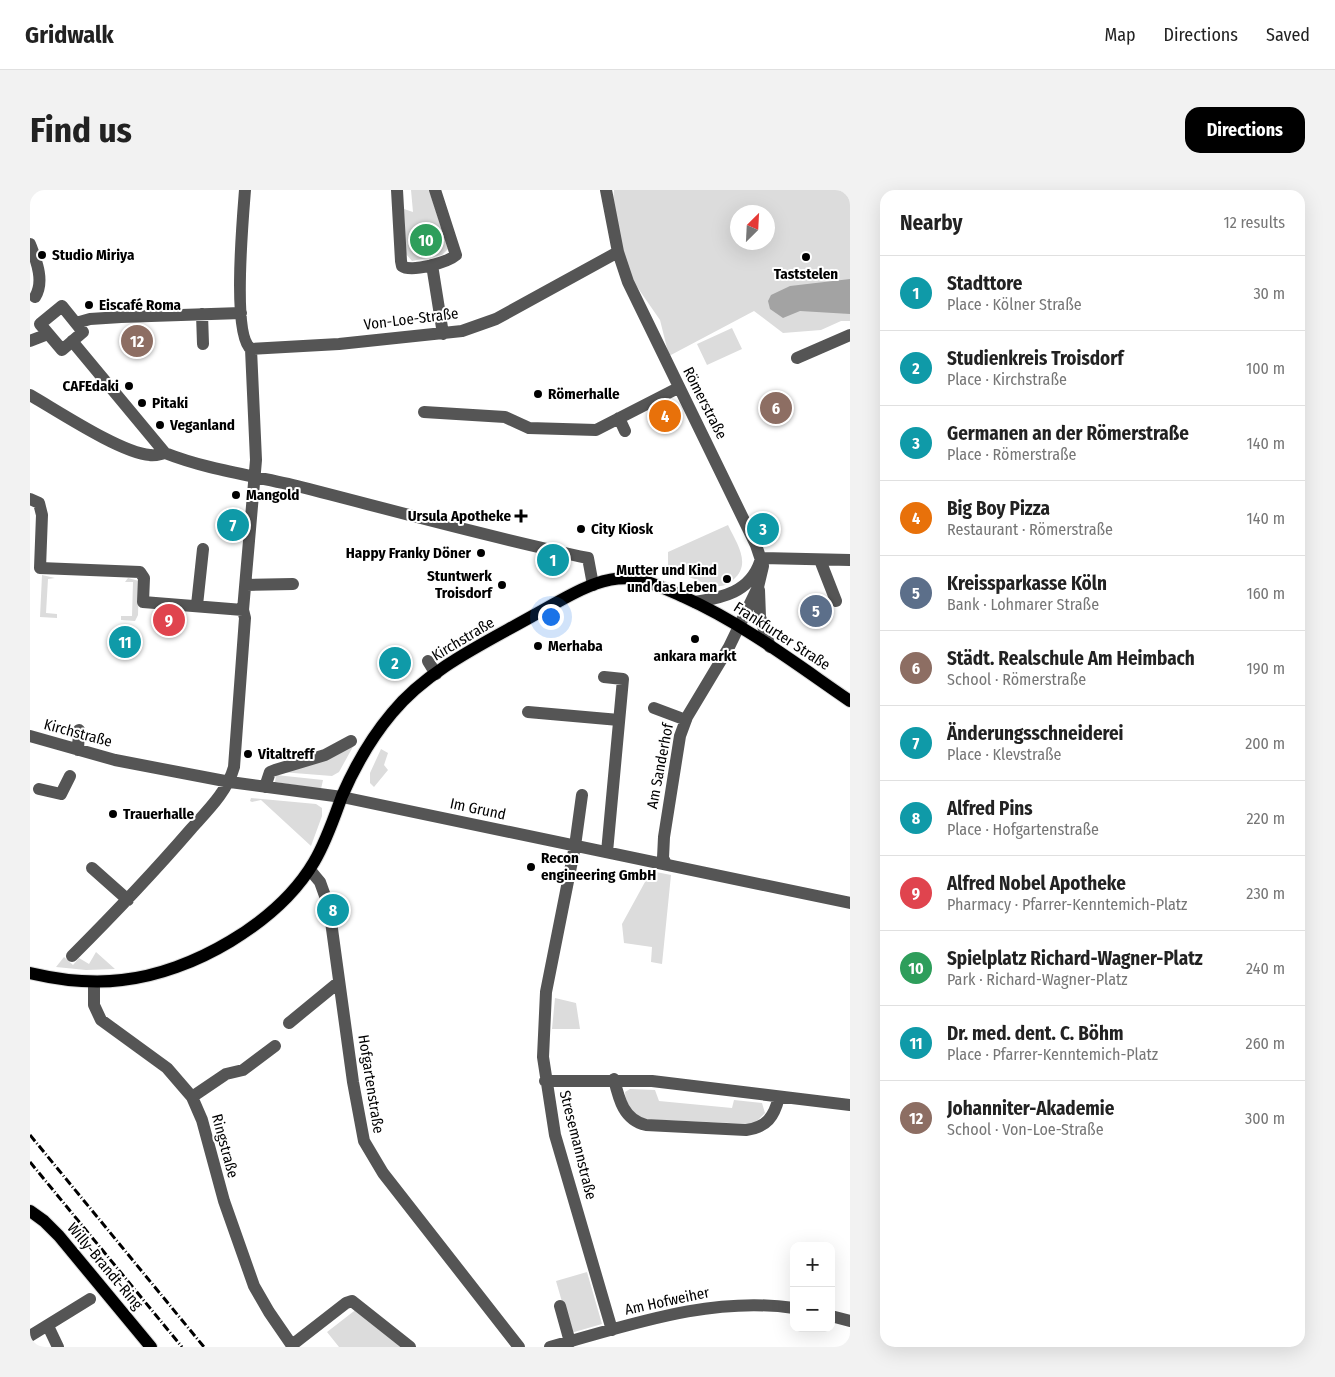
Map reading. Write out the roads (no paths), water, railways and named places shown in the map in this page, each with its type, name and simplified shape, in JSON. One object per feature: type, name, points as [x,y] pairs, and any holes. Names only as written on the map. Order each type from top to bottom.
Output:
[{"type":"main road","name":"Kirchstraße","points":[[342,797],[364,751],[383,724],[414,690],[491,640],[593,584],[622,578],[640,580],[695,602]]},
{"type":"main road","name":"Frankfurter Straße","points":[[695,602],[739,626],[850,700]]},
{"type":"main road","points":[[30,973],[94,982],[123,980],[164,971],[235,938],[269,913],[290,894],[310,870],[342,797]]},
{"type":"main road","points":[[30,1203],[44,1221]]},
{"type":"main road","name":"Willy-Brandt-Ring","points":[[30,1211],[44,1221],[151,1347]]},
{"type":"street","points":[[72,956],[128,900],[230,782],[234,767],[245,618],[243,610],[253,475],[256,460],[251,350],[245,342],[241,313],[241,249],[245,190]]},
{"type":"street","points":[[398,190],[402,266],[408,269],[432,265],[452,258],[456,250],[435,190]]},
{"type":"street","name":"Römerstraße","points":[[606,190],[618,252],[641,311],[761,558],[762,573],[758,588],[739,626]]},
{"type":"street","points":[[30,244],[39,275],[39,291],[33,294],[50,315]]},
{"type":"street","name":"Von-Loe-Straße","points":[[251,350],[443,334],[462,330],[496,319],[618,252]]},
{"type":"street","points":[[432,265],[443,334]]},
{"type":"street","points":[[62,306],[76,323],[83,332],[62,350],[40,324],[62,306]]},
{"type":"street","points":[[76,323],[90,319],[121,317],[241,313]]},
{"type":"street","points":[[202,314],[203,344]]},
{"type":"street","points":[[30,341],[48,334]]},
{"type":"street","points":[[797,358],[850,335]]},
{"type":"street","points":[[72,341],[165,453]]},
{"type":"street","points":[[424,412],[505,417],[529,428],[596,430],[678,388]]},
{"type":"street","points":[[30,395],[89,429],[132,449],[150,455],[165,453],[524,545],[588,558],[593,584]]},
{"type":"street","points":[[619,418],[625,431]]},
{"type":"street","points":[[30,499],[39,503],[41,508],[35,535],[37,566],[140,572],[144,578],[143,602],[243,610]]},
{"type":"street","points":[[197,605],[203,549]]},
{"type":"street","points":[[695,602],[724,597],[737,591],[755,573],[761,558],[850,560]]},
{"type":"street","points":[[820,560],[836,601]]},
{"type":"street","points":[[246,585],[293,584]]},
{"type":"street","points":[[758,588],[760,617],[770,647]]},
{"type":"street","name":"Am Sanderhof","points":[[666,864],[663,858],[666,820],[677,751],[686,720],[739,626]]},
{"type":"street","points":[[428,661],[436,674]]},
{"type":"street","points":[[604,677],[623,679],[607,852]]},
{"type":"street","points":[[654,708],[686,720]]},
{"type":"street","points":[[528,712],[619,720]]},
{"type":"street","points":[[78,750],[79,730]]},
{"type":"street","name":"Kirchstraße","points":[[30,736],[115,760],[230,782],[342,797]]},
{"type":"street","points":[[265,787],[270,772],[325,755],[351,741]]},
{"type":"street","points":[[39,789],[61,794],[70,776]]},
{"type":"street","name":"Stresemannstraße","points":[[582,795],[575,846],[545,1001],[542,1042],[545,1081],[555,1135],[612,1330]]},
{"type":"street","name":"Im Grund","points":[[342,797],[850,903]]},
{"type":"street","points":[[92,868],[128,900]]},
{"type":"street","name":"Hofgartenstraße","points":[[310,870],[318,878],[325,892],[359,1124],[364,1141],[372,1158],[519,1347]]},
{"type":"street","name":"Ringstraße","points":[[94,982],[94,1005],[101,1020],[167,1068],[192,1097],[202,1120],[224,1201],[254,1286],[268,1312],[292,1346]]},
{"type":"street","points":[[289,1023],[339,982]]},
{"type":"street","points":[[192,1097],[226,1074],[243,1070],[275,1046]]},
{"type":"street","points":[[614,1079],[627,1114],[635,1122],[646,1125],[755,1129],[765,1124],[772,1117],[779,1097]]},
{"type":"street","points":[[545,1081],[614,1079],[652,1081],[850,1105]]},
{"type":"street","points":[[30,1336],[90,1299]]},
{"type":"street","points":[[292,1346],[352,1301],[410,1347]]},
{"type":"street","name":"Am Hofweiher","points":[[550,1347],[695,1309],[750,1305],[790,1308]]},
{"type":"street","points":[[560,1306],[570,1342]]},
{"type":"street","points":[[835,1317],[850,1321]]},
{"type":"street","points":[[48,1326],[58,1347]]},
{"type":"railway","points":[[30,1135],[204,1347]]},
{"type":"railway","points":[[30,1162],[182,1347]]},
{"type":"place","name":"Spielplatz Richard-Wagner-Platz","points":[[426,240]]},
{"type":"place","name":"Studio Miriya","points":[[42,255]]},
{"type":"place","name":"Taststelen","points":[[806,257]]},
{"type":"place","name":"Eiscafé Roma","points":[[89,305]]},
{"type":"place","name":"Johanniter-Akademie","points":[[137,341]]},
{"type":"place","name":"CAFEdaki","points":[[129,386]]},
{"type":"place","name":"Römerhalle","points":[[538,394]]},
{"type":"place","name":"Pitaki","points":[[142,403]]},
{"type":"place","name":"Städt. Realschule Am Heimbach","points":[[776,408]]},
{"type":"place","name":"Big Boy Pizza","points":[[665,416]]},
{"type":"place","name":"Veganland","points":[[160,425]]},
{"type":"place","name":"Mangold","points":[[236,495]]},
{"type":"place","name":"Ursula Apotheke","points":[[521,516]]},
{"type":"place","name":"Änderungsschneiderei","points":[[233,525]]},
{"type":"place","name":"City Kiosk","points":[[581,529]]},
{"type":"place","name":"Germanen an der Römerstraße","points":[[763,529]]},
{"type":"place","name":"Happy Franky Döner","points":[[481,553]]},
{"type":"place","name":"Stadttore","points":[[553,560]]},
{"type":"place","name":"Mutter und Kind und das Leben","points":[[727,579]]},
{"type":"place","name":"Stuntwerk Troisdorf","points":[[502,585]]},
{"type":"place","name":"Kreissparkasse Köln","points":[[816,611]]},
{"type":"place","name":"Alfred Nobel Apotheke","points":[[169,620]]},
{"type":"place","name":"ankara markt","points":[[695,639]]},
{"type":"place","name":"Dr. med. dent. C. Böhm","points":[[125,642]]},
{"type":"place","name":"Merhaba","points":[[538,646]]},
{"type":"place","name":"Studienkreis Troisdorf","points":[[395,663]]},
{"type":"place","name":"Vitaltreff","points":[[248,754]]},
{"type":"place","name":"Trauerhalle","points":[[113,814]]},
{"type":"place","name":"Recon engineering GmbH","points":[[531,867]]},
{"type":"place","name":"Alfred Pins","points":[[333,910]]}]
